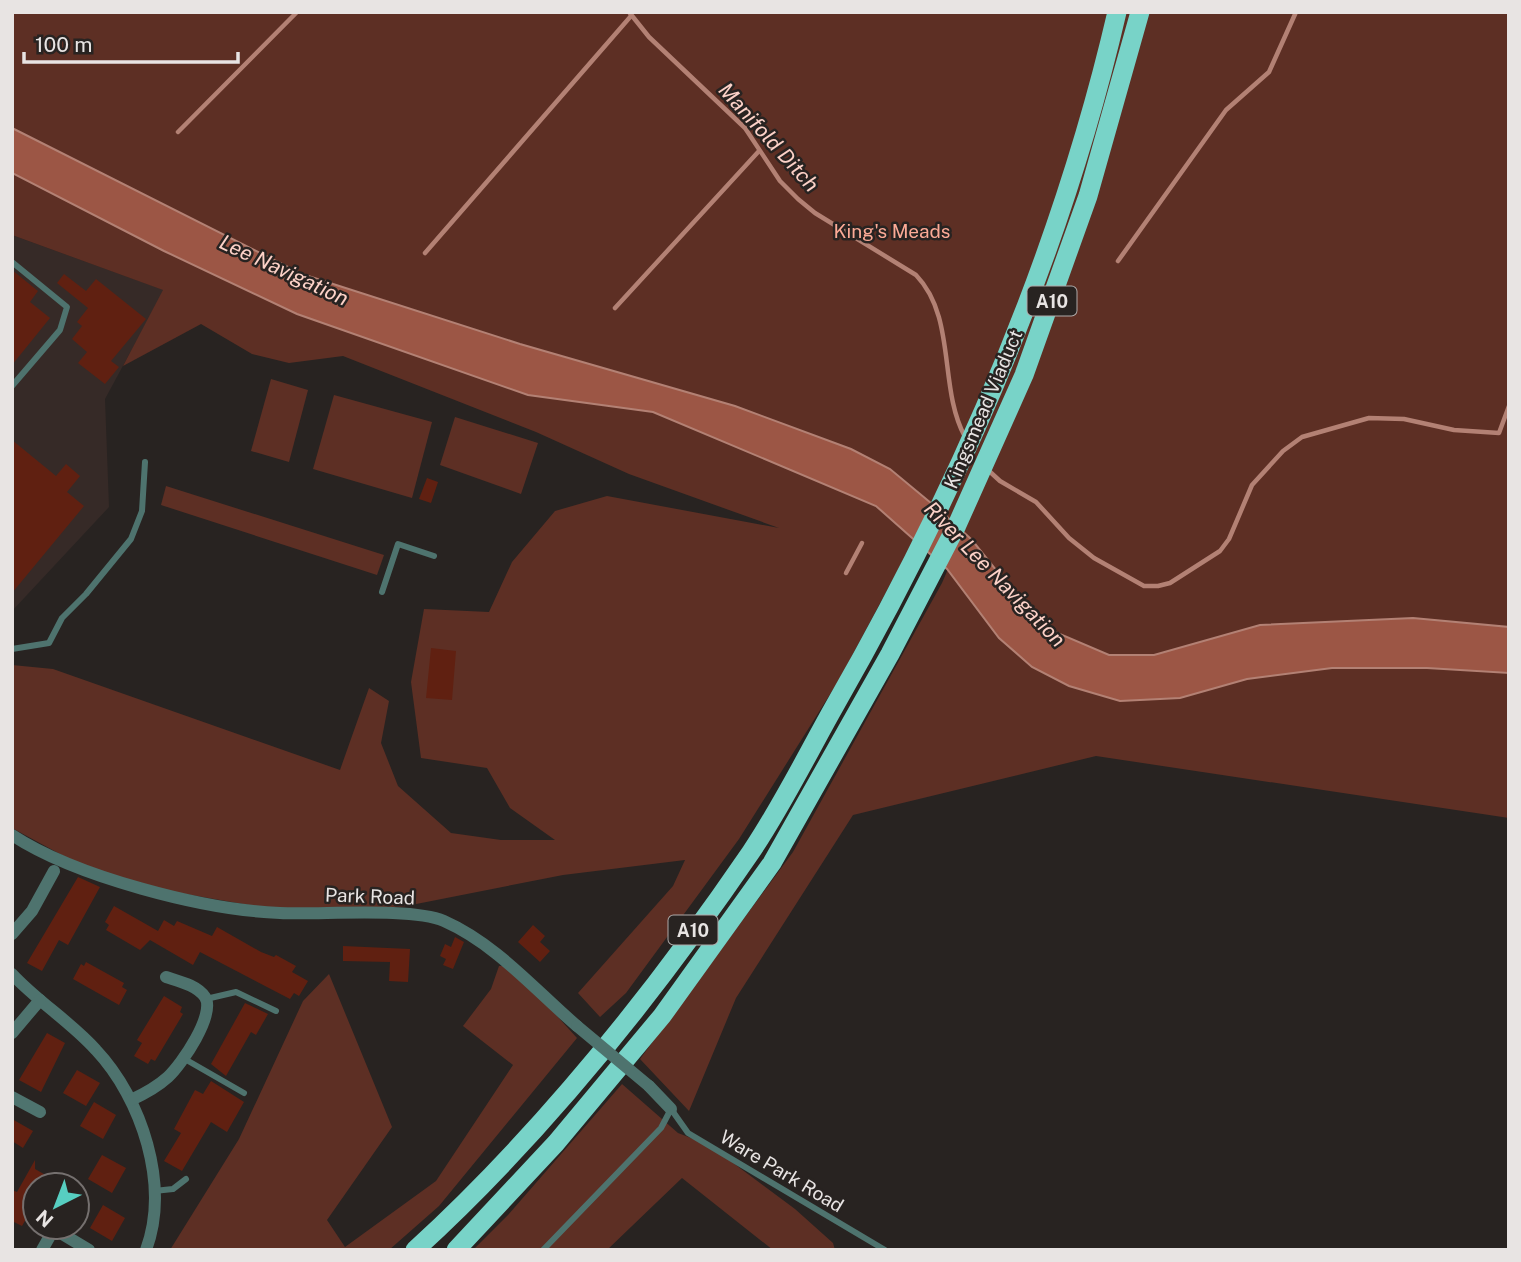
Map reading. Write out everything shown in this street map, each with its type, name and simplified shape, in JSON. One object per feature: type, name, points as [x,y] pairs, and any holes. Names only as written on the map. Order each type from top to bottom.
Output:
[{"type":"highway","name":"Kingsmead Viaduct","points":[[415,1250],[536,1127],[642,1001],[729,882],[752,849],[912,567],[964,458],[1036,282],[1067,190],[1117,12]]},
{"type":"highway","name":"Kingsmead Viaduct","points":[[456,1250],[556,1143],[662,1016],[772,863],[931,578],[986,463],[1057,287],[1088,196],[1140,12]]},
{"type":"street","name":"Park Road","points":[[12,835],[73,864],[184,898],[277,913],[413,915],[443,921],[524,976],[577,1026],[649,1086],[671,1109]]},
{"type":"street","points":[[12,934],[32,911],[54,871]]},
{"type":"street","points":[[12,974],[95,1048],[112,1068],[131,1100],[145,1137],[154,1191],[155,1203],[146,1250]]},
{"type":"street","points":[[131,1100],[159,1084],[183,1058],[208,1013],[206,999],[195,989],[166,977]]},
{"type":"street","points":[[12,1033],[40,1000]]},
{"type":"street","points":[[12,1097],[40,1112]]},
{"type":"lane","points":[[12,262],[68,307],[60,330],[12,386]]},
{"type":"lane","points":[[12,649],[49,643],[62,618],[86,594],[131,538],[142,511],[145,462]]},
{"type":"lane","points":[[382,592],[398,544],[434,556]]},
{"type":"lane","points":[[206,999],[236,992],[276,1011]]},
{"type":"lane","points":[[183,1058],[244,1093]]},
{"type":"lane","points":[[543,1250],[661,1128],[671,1109]]},
{"type":"lane","name":"Ware Park Road","points":[[671,1109],[688,1133],[885,1250]]},
{"type":"lane","points":[[154,1191],[173,1189],[186,1179]]},
{"type":"shaded area","points":[[12,235],[164,290],[105,399],[109,507],[12,611]]},
{"type":"green space","name":"King's Meads","points":[[12,12],[1509,12],[1509,818],[1096,756],[853,815],[736,998],[689,1111],[640,1059],[793,852],[942,583],[948,569],[943,513],[890,469],[851,449],[735,406],[521,344],[302,274],[32,139],[12,128]]},
{"type":"green space","points":[[12,173],[164,251],[297,314],[528,395],[653,412],[876,506],[915,538],[839,680],[739,839],[626,993],[600,1017],[578,993],[673,886],[685,860],[563,875],[401,907],[277,910],[174,892],[84,867],[12,828],[12,665],[53,669],[340,770],[369,688],[389,701],[381,743],[398,786],[451,833],[501,840],[555,840],[510,808],[487,768],[421,758],[411,682],[424,609],[489,612],[512,562],[555,511],[607,496],[779,528],[629,474],[536,432],[343,356],[289,363],[252,354],[201,324],[123,366],[163,290],[12,235]]},
{"type":"green space","points":[[271,379],[308,390],[289,462],[251,451]]},
{"type":"green space","points":[[334,395],[432,422],[412,498],[313,469]]},
{"type":"green space","points":[[455,417],[538,443],[521,494],[440,465]]},
{"type":"green space","points":[[166,486],[384,555],[377,575],[161,505]]},
{"type":"green space","points":[[499,966],[506,966],[537,994],[577,1038],[439,1206],[389,1250],[170,1250],[239,1139],[303,1001],[329,974],[392,1127],[327,1220],[345,1247],[436,1181],[513,1065],[463,1026],[491,989]]},
{"type":"green space","points":[[622,1084],[678,1133],[709,1145],[795,1209],[833,1243],[835,1250],[773,1250],[682,1178],[607,1250],[473,1250],[508,1215]]},
{"type":"water","points":[[12,128],[302,274],[520,344],[735,406],[851,449],[890,469],[972,540],[1041,626],[1109,655],[1154,655],[1260,625],[1413,618],[1509,627],[1509,673],[1427,668],[1332,668],[1247,679],[1180,698],[1120,701],[1069,686],[1032,667],[999,638],[947,569],[876,506],[653,412],[528,395],[297,314],[164,251],[12,173]]},
{"type":"building","points":[[12,270],[38,291],[30,302],[50,318],[12,365]]},
{"type":"building","points":[[64,274],[86,291],[96,279],[146,319],[111,361],[119,367],[105,384],[78,363],[87,352],[72,339],[82,326],[77,322],[88,308],[57,283]]},
{"type":"building","points":[[12,440],[56,476],[66,464],[80,476],[67,492],[84,506],[12,593]]},
{"type":"building","points":[[427,478],[438,482],[431,503],[419,499]]},
{"type":"building","points":[[431,648],[456,651],[452,700],[426,698]]},
{"type":"building","points":[[78,877],[100,887],[68,945],[59,940],[42,971],[27,963]]},
{"type":"building","points":[[114,906],[158,931],[164,920],[174,926],[177,921],[212,936],[217,927],[261,952],[274,957],[276,955],[296,966],[292,972],[308,981],[299,996],[294,993],[290,999],[200,952],[193,965],[150,940],[140,950],[106,930],[109,925],[105,922]]},
{"type":"building","points":[[533,925],[545,936],[540,942],[550,951],[540,962],[518,942]]},
{"type":"building","points":[[455,937],[464,942],[453,969],[443,965],[446,959],[440,956],[445,944],[451,947]]},
{"type":"building","points":[[343,946],[410,949],[408,982],[389,981],[390,962],[343,961]]},
{"type":"building","points":[[86,962],[124,983],[122,987],[127,990],[119,1005],[73,979],[81,964],[84,966]]},
{"type":"building","points":[[164,996],[182,1007],[180,1012],[183,1014],[155,1061],[151,1059],[148,1064],[134,1056],[142,1043],[137,1040]]},
{"type":"building","points":[[245,1003],[268,1014],[256,1035],[251,1032],[226,1076],[211,1064]]},
{"type":"building","points":[[47,1033],[65,1043],[41,1092],[19,1080]]},
{"type":"building","points":[[77,1070],[100,1083],[86,1106],[63,1093]]},
{"type":"building","points":[[211,1081],[244,1102],[227,1132],[211,1122],[182,1171],[164,1161],[181,1133],[174,1129],[195,1090],[203,1094]]},
{"type":"building","points":[[94,1102],[116,1115],[103,1139],[80,1126]]},
{"type":"building","points":[[12,1119],[33,1131],[23,1148],[12,1141]]},
{"type":"building","points":[[102,1155],[126,1168],[112,1193],[91,1181],[91,1174]]},
{"type":"building","points":[[35,1160],[35,1169],[38,1171],[29,1171]]},
{"type":"building","points":[[21,1185],[21,1226],[12,1221],[12,1190],[17,1192]]},
{"type":"building","points":[[103,1205],[125,1218],[112,1241],[91,1226]]},
{"type":"waterway","points":[[178,132],[297,12]]},
{"type":"waterway","name":"Manifold Ditch","points":[[629,12],[649,37],[745,128],[780,181],[798,199],[815,213],[916,275],[929,292],[937,311],[952,397],[965,437]]},
{"type":"waterway","points":[[1118,261],[1226,110],[1269,72],[1296,12]]},
{"type":"waterway","points":[[425,253],[631,16]]},
{"type":"waterway","points":[[615,308],[759,151]]},
{"type":"waterway","points":[[988,470],[1000,481],[1036,502],[1069,538],[1094,558],[1144,586],[1158,586],[1170,583],[1220,551],[1229,539],[1252,485],[1283,451],[1302,437],[1369,418],[1404,419],[1454,430],[1499,433],[1509,406]]},
{"type":"waterway","points":[[846,573],[862,543]]},
{"type":"water label","name":"Lee Navigation","points":[[284,270]]},
{"type":"water label","name":"River Lee Navigation","points":[[995,574]]}]
